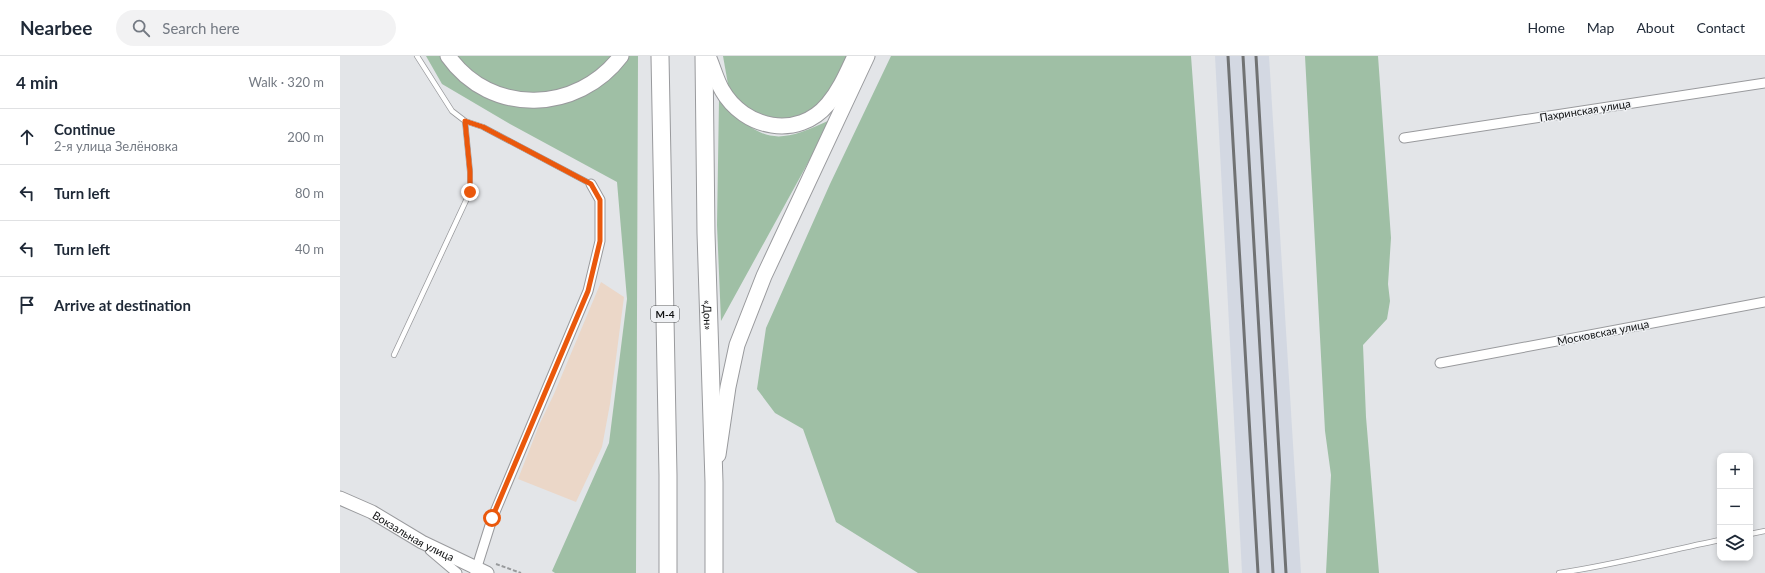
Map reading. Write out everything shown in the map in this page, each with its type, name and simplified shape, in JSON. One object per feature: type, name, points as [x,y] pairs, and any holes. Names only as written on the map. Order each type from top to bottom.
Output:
[{"type":"highway","name":"М-4","points":[[660,56],[668,476],[668,573]]},
{"type":"highway","name":"«Дон»","points":[[704,56],[706,233],[714,482],[714,573]]},
{"type":"main road","points":[[448,56],[465,74],[489,90],[517,99],[531,101],[557,98],[581,90],[600,78],[621,56]]},
{"type":"main road","points":[[708,56],[722,91],[735,105],[749,117],[767,125],[786,127],[803,123],[816,115],[827,105],[838,91],[855,56]]},
{"type":"main road","points":[[714,482],[728,387],[737,345],[764,276],[867,56]]},
{"type":"street","name":"Пахринская улица","points":[[1404,138],[1765,83]]},
{"type":"street","points":[[480,568],[492,518],[588,291],[600,241],[600,200],[591,184]]},
{"type":"street","name":"Московская улица","points":[[1440,363],[1765,302]]},
{"type":"street","name":"Вокзальная улица","points":[[340,498],[372,512],[422,542],[480,568]]},
{"type":"street","points":[[422,542],[457,573]]},
{"type":"lane","points":[[417,56],[452,111],[465,121],[483,127],[591,184]]},
{"type":"lane","points":[[394,355],[470,192],[470,172],[465,121]]},
{"type":"lane","points":[[1753,533],[1765,531]]},
{"type":"lane","points":[[1559,573],[1593,568],[1650,554],[1717,541]]},
{"type":"path","points":[[480,568],[521,573]]},
{"type":"shaded area","points":[[1215,56],[1269,56],[1301,573],[1242,573]]},
{"type":"shaded area","points":[[601,282],[624,297],[610,404],[602,447],[576,502],[518,479],[540,423],[554,394]]},
{"type":"green space","points":[[426,56],[440,56],[450,70],[462,81],[503,102],[521,107],[543,107],[563,103],[628,56],[638,56],[636,573],[555,573],[552,571],[609,443],[627,299],[617,182],[510,124],[442,84]]},
{"type":"green space","points":[[454,56],[614,56],[590,79],[545,95],[509,93],[478,79]]},
{"type":"green space","points":[[723,56],[849,56],[834,86],[815,109],[793,120],[765,120],[742,105],[729,90]]},
{"type":"green space","points":[[891,56],[1191,56],[1229,573],[918,573],[836,522],[803,429],[775,413],[757,389],[766,328],[830,184]]},
{"type":"green space","points":[[1305,56],[1378,56],[1391,238],[1388,284],[1390,301],[1387,319],[1363,345],[1366,417],[1379,573],[1326,573],[1331,475],[1325,431]]},
{"type":"green space","points":[[719,100],[748,125],[771,136],[783,136],[797,133],[813,128],[832,119],[721,321],[717,225]]},
{"type":"railway","points":[[1228,56],[1258,573]]},
{"type":"railway","points":[[1243,56],[1273,573]]},
{"type":"railway","points":[[1256,56],[1286,573]]},
{"type":"route","points":[[470,192],[470,172],[465,121],[483,127],[591,184],[600,200],[600,241],[588,291],[492,518]]}]
